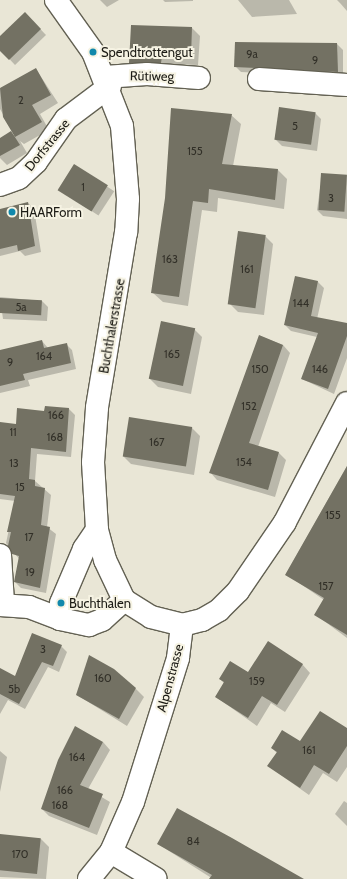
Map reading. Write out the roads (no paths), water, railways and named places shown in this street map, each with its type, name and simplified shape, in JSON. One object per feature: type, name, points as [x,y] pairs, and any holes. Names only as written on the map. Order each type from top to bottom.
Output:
[{"type":"street","name":"Buchthalerstrasse","points":[[56,0],[84,37],[107,82],[122,126],[128,199],[121,277],[97,408],[93,462],[97,530],[105,560],[124,600]]},
{"type":"street","name":"Rütiweg","points":[[107,82],[147,74],[199,78]]},
{"type":"street","points":[[259,80],[347,85]]},
{"type":"street","name":"Dorfstrasse","points":[[0,185],[19,178],[36,162],[66,120],[107,82]]},
{"type":"street","points":[[0,555],[2,604],[30,607],[60,619],[83,625],[96,623],[124,600],[151,617],[182,625],[208,617],[238,591],[285,522],[347,403]]},
{"type":"street","points":[[60,619],[61,603],[84,549],[97,530]]},
{"type":"street","name":"Alpenstrasse","points":[[89,879],[111,852],[134,802],[178,658],[182,625]]},
{"type":"street","points":[[111,852],[156,879]]},
{"type":"place","name":"Spendtrottengut","points":[[93,52]]},
{"type":"place","name":"HAARForm","points":[[12,212]]},
{"type":"place","name":"Buchthalen","points":[[61,603]]}]
